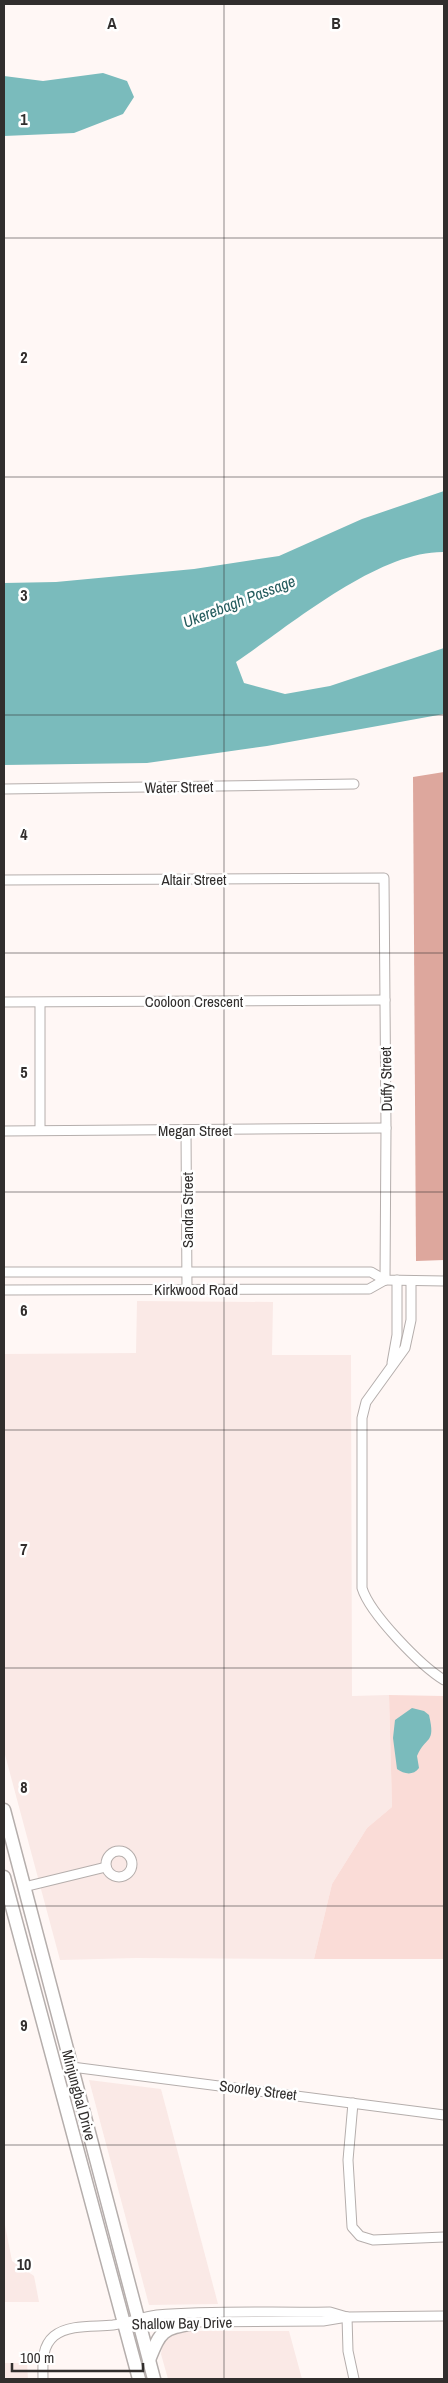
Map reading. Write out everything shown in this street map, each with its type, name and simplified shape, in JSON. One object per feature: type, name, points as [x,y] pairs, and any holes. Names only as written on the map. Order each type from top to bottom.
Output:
[{"type":"main road","name":"Minjungbal Drive","points":[[4,1810],[154,2379]]},
{"type":"main road","name":"Minjungbal Drive","points":[[4,1877],[139,2379]]},
{"type":"main road","points":[[149,2360],[162,2333],[194,2323]]},
{"type":"street","name":"Water Street","points":[[4,789],[354,784]]},
{"type":"street","name":"Altair Street","points":[[4,880],[384,878]]},
{"type":"street","name":"Duffy Street","points":[[384,878],[385,1280]]},
{"type":"street","name":"Cooloon Crescent","points":[[4,1002],[385,1000]]},
{"type":"street","points":[[40,1002],[40,1130]]},
{"type":"street","name":"Megan Street","points":[[4,1131],[386,1128]]},
{"type":"street","name":"Sandra Street","points":[[186,1130],[187,1290]]},
{"type":"street","name":"Kirkwood Road","points":[[4,1272],[370,1272],[385,1280],[444,1281]]},
{"type":"street","name":"Kirkwood Road","points":[[4,1290],[369,1289],[385,1280]]},
{"type":"street","points":[[392,1364],[397,1336],[397,1280]]},
{"type":"street","points":[[411,1281],[409,1337],[402,1353],[392,1364],[366,1402],[362,1418],[362,1588],[366,1601],[377,1616],[432,1671],[444,1680]]},
{"type":"street","points":[[24,1887],[106,1867]]},
{"type":"street","name":"Soorley Street","points":[[72,2067],[444,2115]]},
{"type":"street","points":[[353,2103],[348,2160],[352,2227],[360,2236],[373,2240],[444,2236]]},
{"type":"street","name":"Shallow Bay Drive","points":[[43,2379],[45,2348],[58,2333],[73,2328],[123,2324],[179,2314],[244,2311],[330,2312],[347,2317]]},
{"type":"street","name":"Shallow Bay Drive","points":[[138,2322],[323,2321],[347,2317],[444,2316]]},
{"type":"street","points":[[347,2317],[348,2351],[354,2379]]},
{"type":"shaded area","points":[[444,772],[444,1260],[416,1261],[413,777]]},
{"type":"shaded area","points":[[137,1301],[273,1302],[272,1355],[351,1355],[352,1696],[389,1695],[392,1807],[367,1828],[332,1884],[314,1959],[136,1958],[60,1960],[4,1751],[4,1354],[136,1353]]},
{"type":"shaded area","points":[[389,1695],[444,1696],[444,1959],[314,1959],[332,1884],[367,1828],[392,1807]]},
{"type":"shaded area","points":[[89,2080],[161,2089],[218,2304],[149,2305]]},
{"type":"shaded area","points":[[4,2220],[12,2261],[34,2276],[39,2302],[4,2302]]},
{"type":"shaded area","points":[[179,2331],[289,2331],[302,2379],[168,2379],[161,2354],[164,2338]]},
{"type":"shaded area","points":[[4,2363],[27,2363],[28,2379],[4,2379]]},
{"type":"water","points":[[103,73],[127,81],[134,97],[123,114],[74,133],[4,136],[4,76],[43,81]]},
{"type":"water","name":"Ukerebagh Passage","points":[[444,491],[444,552],[418,555],[391,564],[363,577],[308,611],[236,662],[244,683],[285,694],[330,686],[444,648],[444,714],[267,746],[147,763],[4,765],[4,583],[56,582],[194,569],[279,556],[362,519]]},
{"type":"water","points":[[412,1708],[424,1711],[429,1715],[431,1736],[420,1749],[417,1756],[419,1768],[417,1771],[408,1773],[397,1769],[393,1738],[395,1720]]}]
